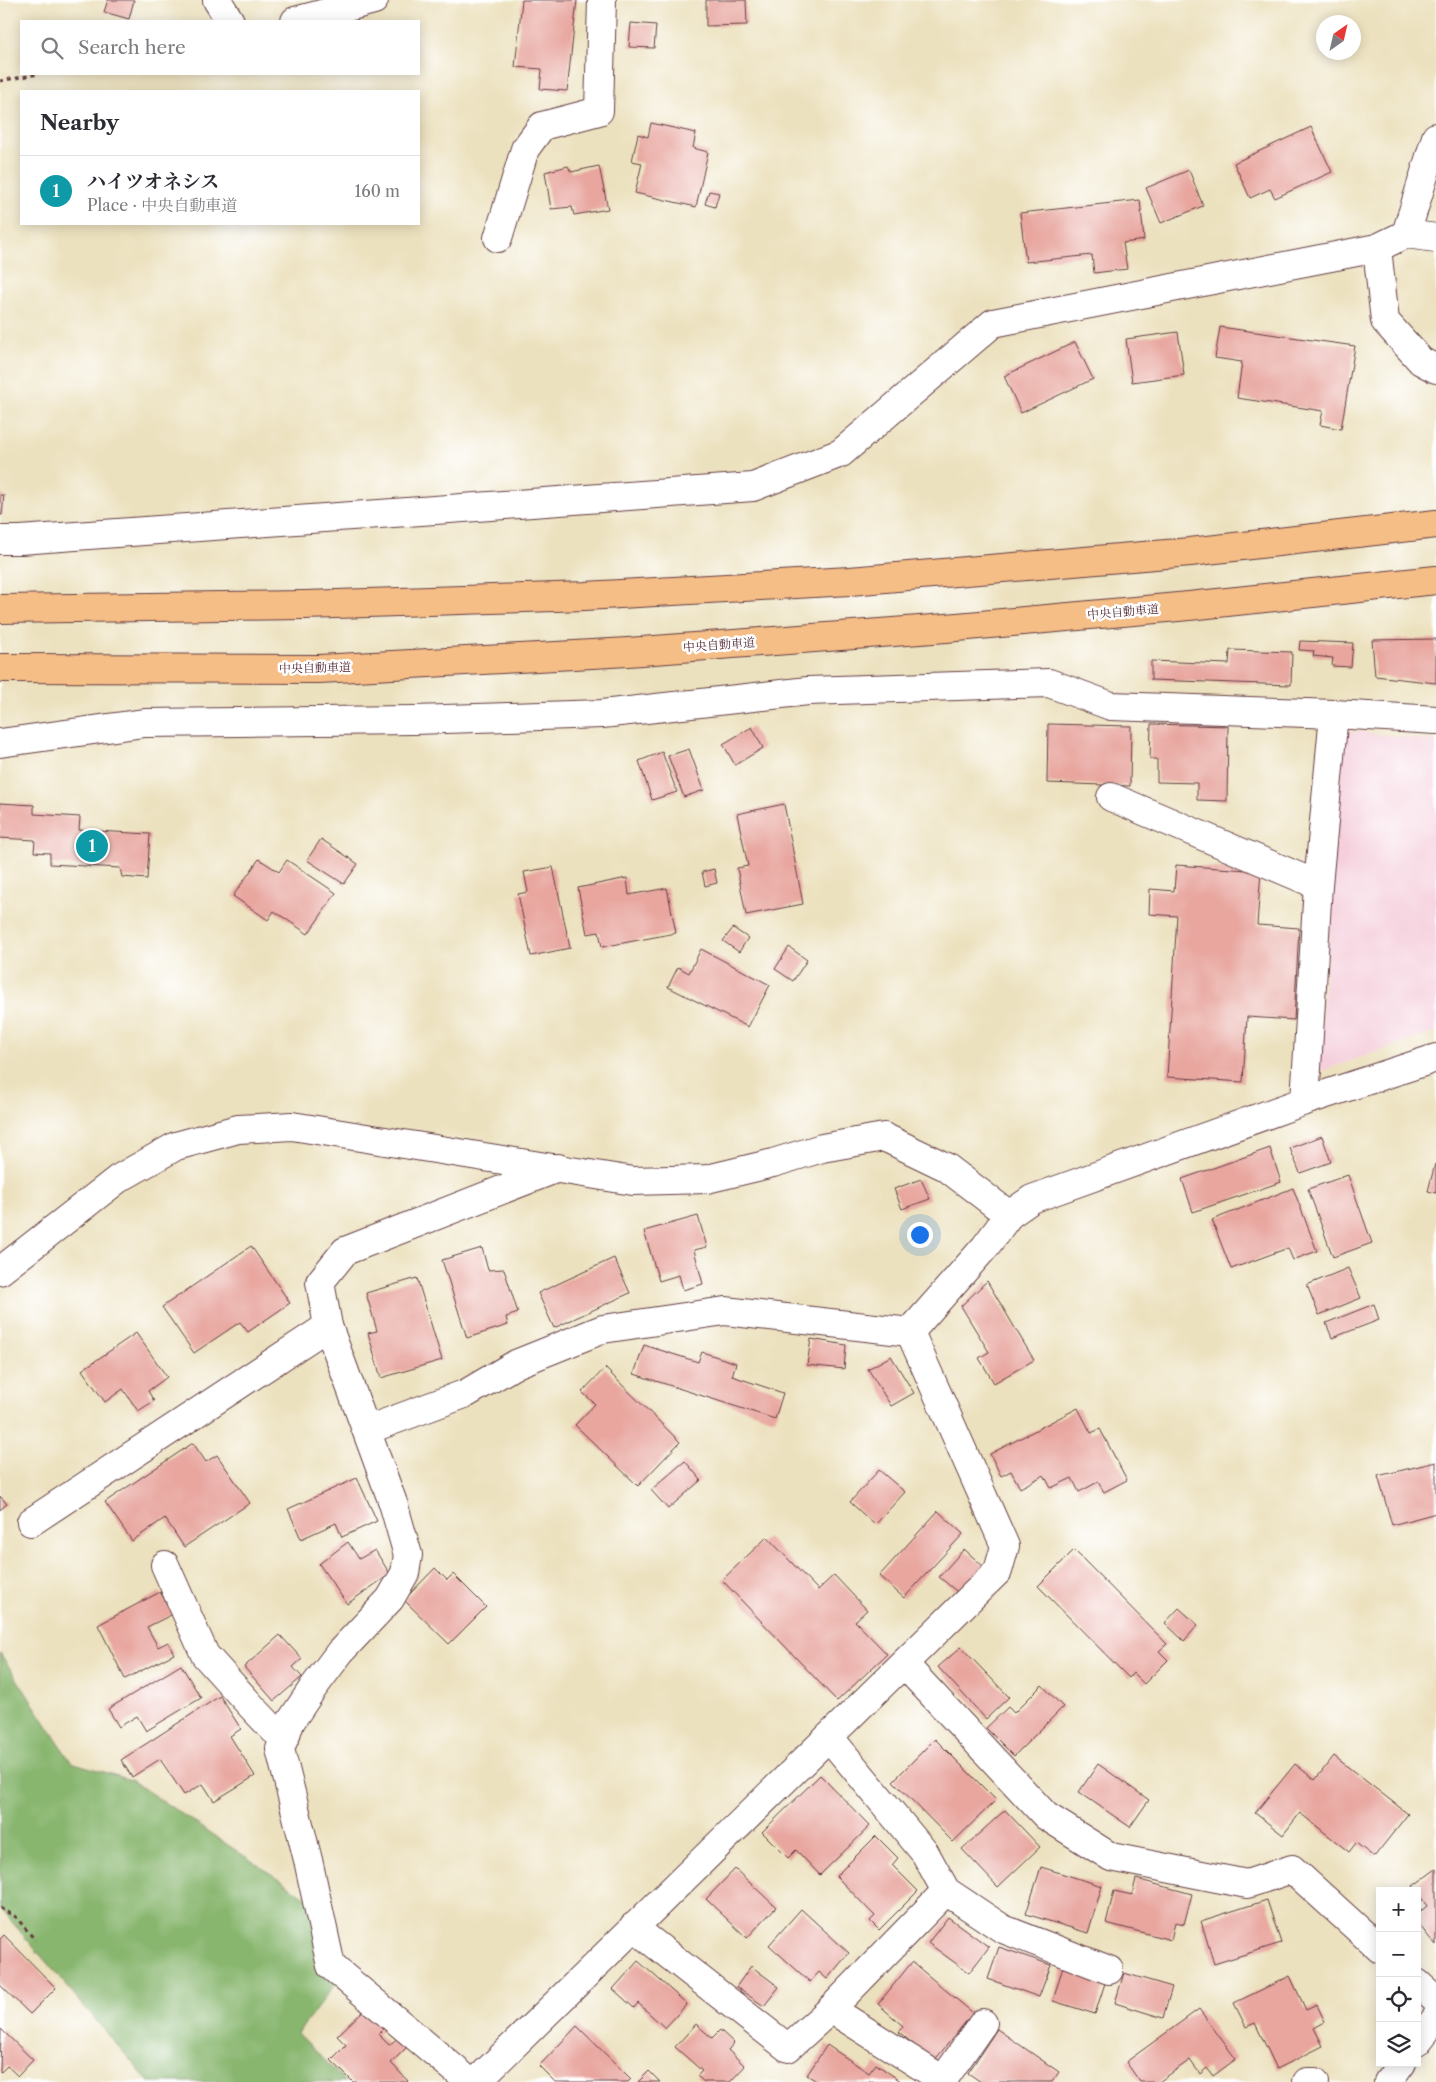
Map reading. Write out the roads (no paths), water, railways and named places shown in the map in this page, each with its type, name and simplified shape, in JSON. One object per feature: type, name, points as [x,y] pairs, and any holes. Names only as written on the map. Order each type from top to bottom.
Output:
[{"type":"highway","points":[[0,609],[304,605],[575,596],[850,581],[1190,552],[1436,524]]},
{"type":"highway","name":"中央自動車道","points":[[0,668],[319,668],[628,652],[946,628],[1189,606],[1436,580]]},
{"type":"street","points":[[217,0],[229,20]]},
{"type":"street","points":[[299,20],[374,0]]},
{"type":"street","points":[[498,238],[525,148],[542,126],[598,111],[602,0]]},
{"type":"street","points":[[1406,234],[1436,137]]},
{"type":"street","points":[[0,540],[754,487],[841,453],[993,323],[1377,248],[1406,234],[1436,238]]},
{"type":"street","points":[[1377,248],[1385,321],[1421,361],[1436,369]]},
{"type":"street","points":[[0,743],[144,724],[414,720],[602,714],[808,691],[1049,684],[1111,706],[1334,714],[1436,720]]},
{"type":"street","points":[[1305,1101],[1318,885],[1334,714]]},
{"type":"street","points":[[1111,797],[1318,885]]},
{"type":"street","points":[[910,1332],[986,1247],[1009,1216],[1032,1199],[1305,1101],[1436,1058]]},
{"type":"street","points":[[0,1271],[118,1179],[176,1146],[238,1129],[292,1126],[633,1181],[707,1179],[773,1164],[822,1148],[884,1137],[946,1167],[1009,1216]]},
{"type":"street","points":[[470,2082],[330,1966],[308,1860],[280,1749],[291,1722],[313,1688],[340,1652],[390,1599],[405,1573],[408,1555],[367,1430],[328,1326],[320,1282],[345,1250],[558,1168]]},
{"type":"street","points":[[367,1430],[467,1393],[516,1364],[603,1329],[725,1311],[910,1332]]},
{"type":"street","points":[[31,1522],[328,1326]]},
{"type":"street","points":[[476,2082],[998,1572],[1005,1546],[917,1353],[910,1332]]},
{"type":"street","points":[[165,1565],[205,1655],[274,1730],[286,1735]]},
{"type":"street","points":[[904,1664],[1046,1816],[1111,1857],[1246,1884],[1292,1870],[1376,1945]]},
{"type":"street","points":[[829,1737],[925,1853],[946,1891],[1003,1929],[1109,1970]]},
{"type":"street","points":[[633,1927],[788,2048],[831,2009],[946,1891]]},
{"type":"street","points":[[1421,1987],[1436,2000]]},
{"type":"street","points":[[831,2009],[943,2080],[983,2023]]},
{"type":"street","points":[[1421,2037],[1436,2018]]},
{"type":"street","points":[[1388,2082],[1399,2067]]},
{"type":"street","points":[[1307,2082],[1315,2082]]},
{"type":"place","name":"ハイツオネシス","points":[[92,846]]}]
